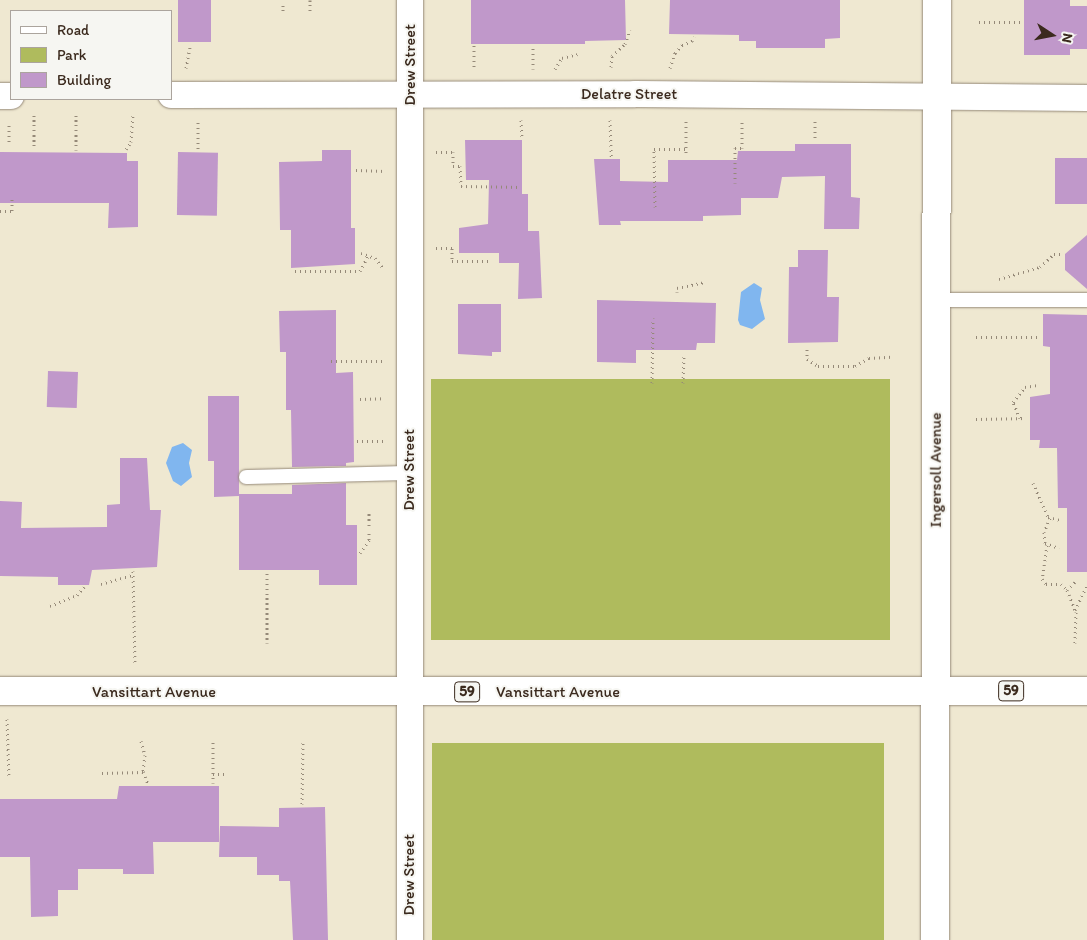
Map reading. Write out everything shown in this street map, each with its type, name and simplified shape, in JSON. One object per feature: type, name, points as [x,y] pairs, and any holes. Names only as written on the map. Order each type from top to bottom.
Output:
[{"type":"main road","name":"Ingersoll Avenue","points":[[934,940],[937,0]]},
{"type":"main road","name":"Vansittart Avenue","points":[[3,691],[1087,691]]},
{"type":"street","name":"Drew Street","points":[[410,0],[408,692],[410,940]]},
{"type":"street","name":"Delatre Street","points":[[178,85],[410,95],[1087,98]]},
{"type":"lane","points":[[936,300],[1087,300]]},
{"type":"lane","points":[[246,477],[409,474]]},
{"type":"path","points":[[310,0],[310,12]]},
{"type":"path","points":[[283,5],[283,12]]},
{"type":"path","points":[[979,22],[1020,22]]},
{"type":"path","points":[[611,76],[612,56],[625,44],[630,30]]},
{"type":"path","points":[[670,76],[675,53],[682,45],[692,42],[694,36]]},
{"type":"path","points":[[474,46],[474,76]]},
{"type":"path","points":[[178,85],[190,47]]},
{"type":"path","points":[[533,47],[533,76]]},
{"type":"path","points":[[554,76],[562,58],[578,54]]},
{"type":"path","points":[[7,102],[9,142]]},
{"type":"path","points":[[198,114],[198,149]]},
{"type":"path","points":[[521,114],[522,137]]},
{"type":"path","points":[[735,183],[735,148],[742,148],[742,114]]},
{"type":"path","points":[[34,115],[34,149]]},
{"type":"path","points":[[76,115],[76,150]]},
{"type":"path","points":[[126,149],[131,142],[133,115]]},
{"type":"path","points":[[686,115],[686,156]]},
{"type":"path","points":[[815,115],[815,140]]},
{"type":"path","points":[[610,116],[611,157]]},
{"type":"path","points":[[654,207],[654,149],[686,149]]},
{"type":"path","points":[[427,152],[453,152],[453,166],[460,166],[461,186],[521,186]]},
{"type":"path","points":[[356,170],[391,169]]},
{"type":"path","points":[[0,211],[12,211],[12,198]]},
{"type":"path","points":[[428,248],[452,248],[452,261],[490,261]]},
{"type":"path","points":[[361,253],[390,270]]},
{"type":"path","points":[[994,280],[1040,267],[1054,254],[1062,254]]},
{"type":"path","points":[[295,271],[360,271],[368,256]]},
{"type":"path","points":[[677,292],[677,288],[705,282]]},
{"type":"path","points":[[652,318],[652,383]]},
{"type":"path","points":[[976,337],[1039,337]]},
{"type":"path","points":[[807,349],[807,359],[818,366],[856,366],[869,358],[892,358]]},
{"type":"path","points":[[683,383],[684,354]]},
{"type":"path","points":[[331,361],[391,361]]},
{"type":"path","points":[[1020,418],[1013,402],[1025,387],[1037,385]]},
{"type":"path","points":[[360,399],[390,398]]},
{"type":"path","points":[[976,419],[1026,418]]},
{"type":"path","points":[[357,442],[390,441]]},
{"type":"path","points":[[1033,483],[1050,518],[1044,532],[1047,545],[1042,580],[1046,584],[1061,584],[1067,590],[1075,610],[1075,643]]},
{"type":"path","points":[[360,553],[369,540],[369,512]]},
{"type":"path","points":[[1050,518],[1060,520]]},
{"type":"path","points":[[1047,545],[1059,548]]},
{"type":"path","points":[[101,584],[133,573],[136,691]]},
{"type":"path","points":[[267,573],[267,643]]},
{"type":"path","points":[[1067,590],[1076,581]]},
{"type":"path","points":[[1075,610],[1087,586]]},
{"type":"path","points":[[50,606],[77,596],[84,587]]},
{"type":"path","points":[[3,691],[9,778]]},
{"type":"path","points":[[141,741],[145,755],[143,772],[148,784]]},
{"type":"path","points":[[213,742],[213,783]]},
{"type":"path","points":[[302,742],[302,804]]},
{"type":"path","points":[[102,773],[143,772]]},
{"type":"path","points":[[213,774],[227,774]]},
{"type":"green space","points":[[431,379],[890,379],[890,640],[431,640]]},
{"type":"green space","points":[[432,743],[884,743],[884,940],[432,940]]},
{"type":"water","points":[[754,283],[762,288],[760,300],[765,319],[752,329],[740,325],[738,320],[741,292]]},
{"type":"water","points":[[183,443],[192,450],[189,463],[192,477],[181,486],[173,481],[166,463],[172,447]]},
{"type":"building","points":[[178,0],[211,0],[211,42],[178,42]]},
{"type":"building","points":[[471,0],[625,0],[626,40],[585,41],[585,44],[471,44]]},
{"type":"building","points":[[670,0],[840,0],[840,38],[825,39],[825,48],[756,48],[756,41],[739,41],[739,35],[669,34]]},
{"type":"building","points":[[1024,0],[1070,0],[1070,6],[1087,6],[1087,49],[1070,49],[1070,55],[1024,55]]},
{"type":"building","points":[[465,140],[522,140],[522,194],[528,194],[528,231],[539,231],[542,298],[518,299],[519,263],[499,263],[499,253],[459,253],[459,228],[488,224],[489,180],[466,180]]},
{"type":"building","points":[[795,144],[851,144],[851,197],[860,198],[859,229],[824,229],[825,176],[782,177],[778,198],[741,198],[741,215],[703,216],[703,221],[620,221],[621,225],[599,225],[594,159],[620,159],[620,181],[668,182],[668,160],[737,160],[738,151],[795,151]]},
{"type":"building","points":[[322,150],[351,150],[351,228],[355,228],[355,264],[291,268],[291,230],[280,230],[279,162],[322,161]]},
{"type":"building","points":[[0,152],[127,153],[127,161],[138,161],[138,227],[108,228],[109,203],[0,203]]},
{"type":"building","points":[[178,152],[218,153],[217,216],[177,215]]},
{"type":"building","points":[[1055,158],[1087,158],[1087,204],[1055,204]]},
{"type":"building","points":[[1087,235],[1087,289],[1065,270],[1065,254]]},
{"type":"building","points":[[798,250],[828,250],[827,297],[839,297],[838,342],[788,343],[789,267],[798,267]]},
{"type":"building","points":[[597,300],[716,303],[715,343],[697,343],[696,350],[636,350],[636,363],[597,362]]},
{"type":"building","points":[[458,304],[501,304],[501,352],[492,352],[492,356],[458,354]]},
{"type":"building","points":[[336,310],[336,373],[353,372],[354,462],[346,463],[346,466],[292,467],[291,410],[286,410],[286,352],[280,352],[279,311]]},
{"type":"building","points":[[1043,314],[1087,315],[1087,572],[1067,572],[1067,508],[1058,508],[1057,448],[1039,448],[1040,440],[1030,440],[1030,397],[1050,394],[1050,347],[1043,346]]},
{"type":"building","points":[[48,371],[78,372],[77,408],[47,407]]},
{"type":"building","points":[[208,396],[239,396],[239,496],[214,497],[214,461],[208,461]]},
{"type":"building","points":[[120,458],[147,458],[150,510],[161,510],[157,567],[92,570],[89,585],[58,585],[58,577],[0,576],[0,501],[22,502],[21,528],[107,527],[107,505],[120,504]]},
{"type":"building","points":[[346,483],[346,525],[357,525],[357,585],[319,585],[319,570],[239,570],[239,494],[292,494],[292,485]]},
{"type":"building","points":[[119,786],[219,786],[219,842],[153,842],[154,874],[123,874],[123,869],[78,869],[78,890],[58,890],[58,916],[31,917],[30,857],[0,857],[0,799],[117,799]]},
{"type":"building","points":[[325,807],[328,940],[293,940],[290,881],[279,881],[279,875],[257,875],[257,857],[219,857],[220,826],[279,827],[279,808]]}]
